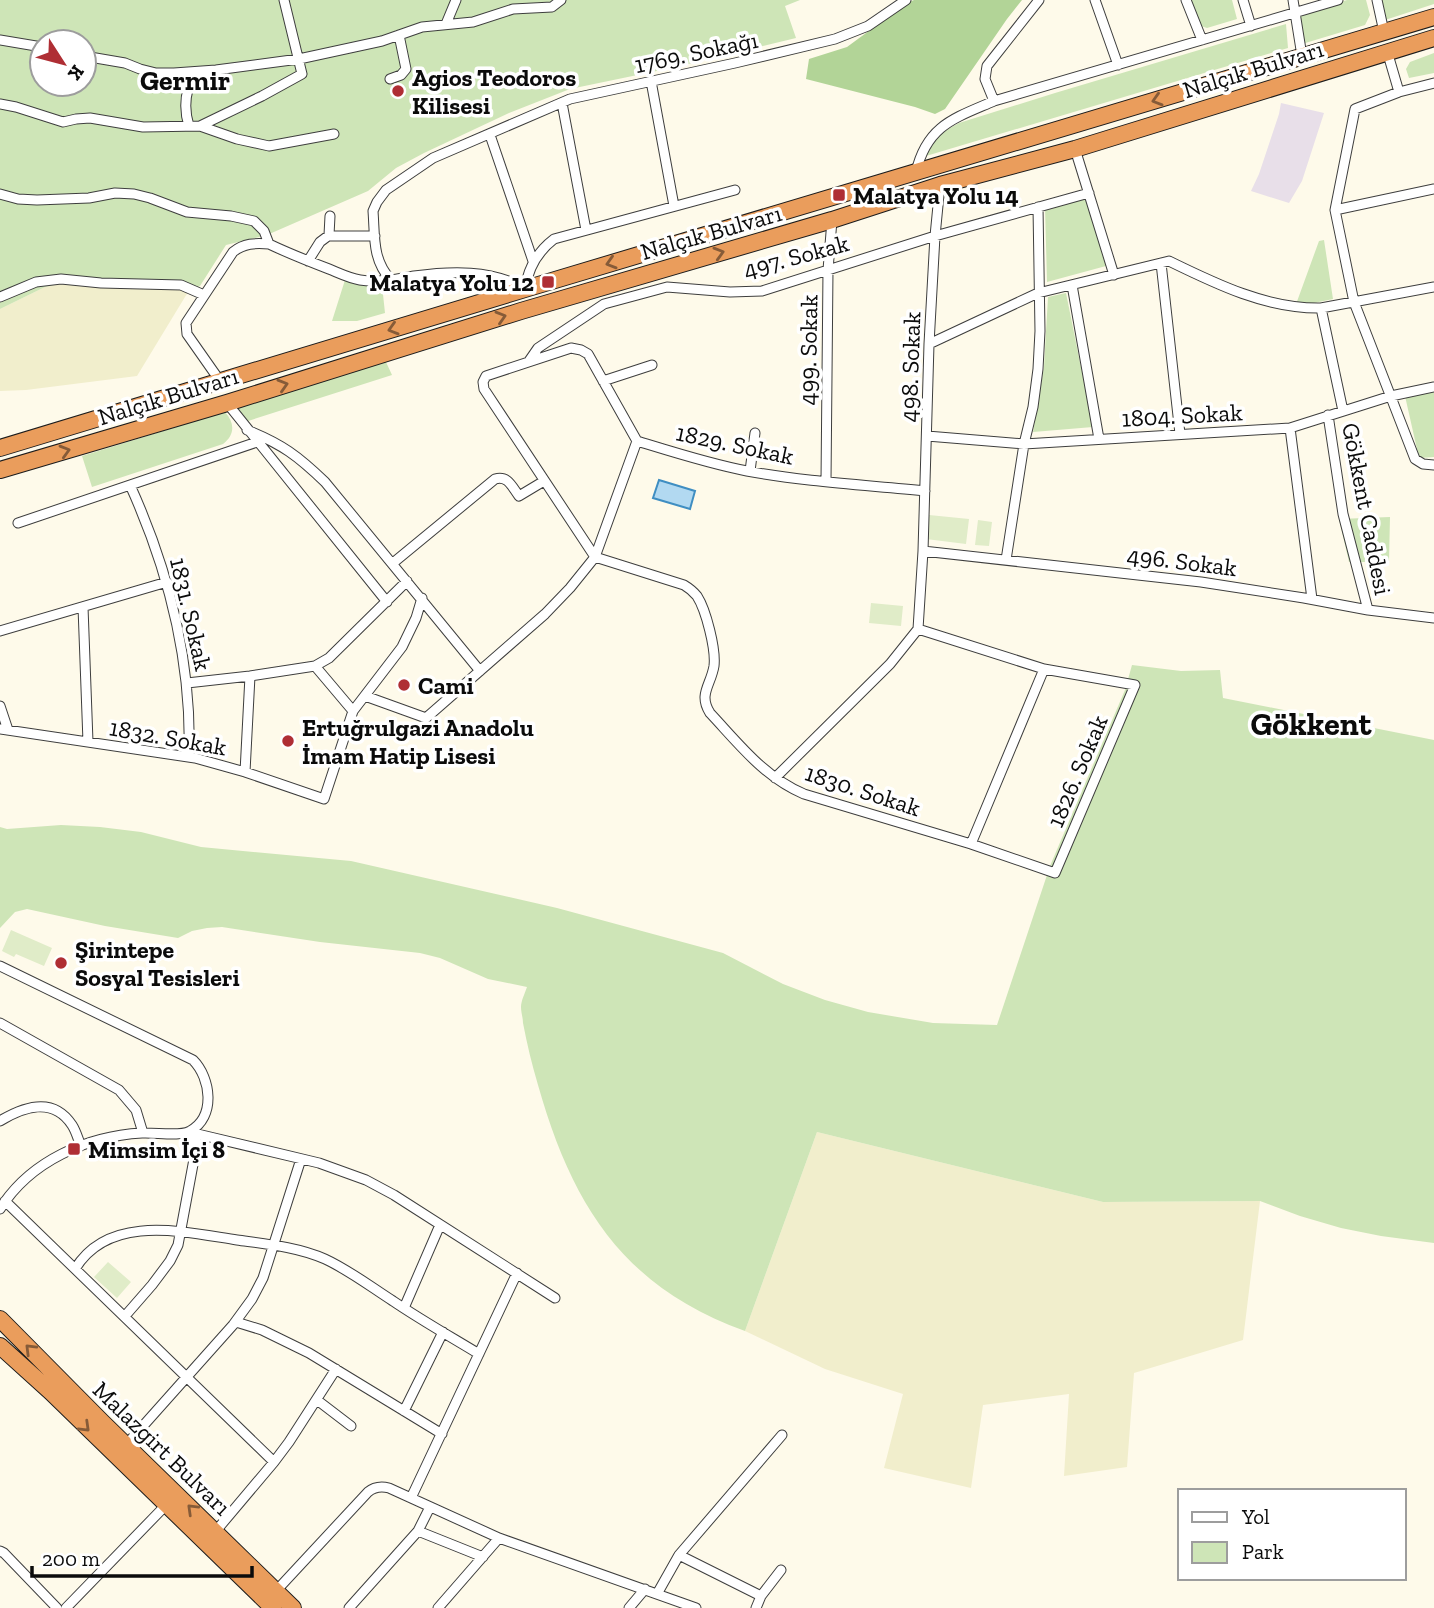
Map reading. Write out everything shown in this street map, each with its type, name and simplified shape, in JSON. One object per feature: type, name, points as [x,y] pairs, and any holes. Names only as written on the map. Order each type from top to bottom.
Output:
[{"type":"highway","name":"Nalçık Bulvarı","points":[[0,448],[1434,17]]},
{"type":"highway","name":"Nalçık Bulvarı","points":[[0,470],[940,186],[1075,149],[1434,37]]},
{"type":"highway","name":"Malazgirt Bulvarı","points":[[0,1319],[293,1608]]},
{"type":"highway","name":"Malazgirt Bulvarı","points":[[0,1346],[273,1608]]},
{"type":"highway","points":[[0,1354],[17,1360]]},
{"type":"street","points":[[200,126],[303,74],[284,0]]},
{"type":"street","points":[[446,24],[456,0]]},
{"type":"street","points":[[98,58],[156,73],[195,72],[299,59],[382,41],[422,27],[473,22],[513,9],[552,7],[561,0]]},
{"type":"street","name":"1769. Sokağı","points":[[391,280],[377,258],[373,211],[386,190],[433,158],[570,99],[835,39],[868,26],[906,0]]},
{"type":"street","points":[[994,101],[985,79],[986,69],[1039,0]]},
{"type":"street","points":[[1095,0],[1118,65]]},
{"type":"street","points":[[1186,0],[1202,40]]},
{"type":"street","points":[[1243,0],[1251,26]]},
{"type":"street","points":[[1293,0],[1302,56]]},
{"type":"street","points":[[916,172],[928,142],[944,124],[994,101],[1338,0]]},
{"type":"street","points":[[1377,0],[1384,32]]},
{"type":"street","points":[[390,79],[401,75],[407,69],[399,35]]},
{"type":"street","points":[[0,40],[28,45]]},
{"type":"street","points":[[1387,51],[1399,92]]},
{"type":"street","points":[[189,126],[185,111],[186,95],[195,72]]},
{"type":"street","points":[[651,81],[674,206]]},
{"type":"street","points":[[1434,83],[1399,92],[1354,109],[1335,210],[1354,302],[1415,459],[1423,464],[1434,465]]},
{"type":"street","points":[[562,103],[586,230]]},
{"type":"street","points":[[0,104],[63,122],[90,118],[143,127],[200,126],[237,139],[269,146],[334,134]]},
{"type":"street","points":[[490,135],[533,261]]},
{"type":"street","points":[[1075,149],[1114,275]]},
{"type":"street","name":"498. Sokak","points":[[918,629],[934,236],[940,186]]},
{"type":"street","points":[[1335,210],[1434,189]]},
{"type":"street","points":[[220,381],[186,331],[188,319],[236,249],[250,244],[268,244],[360,280],[466,273],[503,279],[524,289],[533,261],[554,239],[736,190]]},
{"type":"street","points":[[0,194],[37,200],[89,198],[115,193],[134,194],[187,212],[254,221],[264,231],[268,244]]},
{"type":"street","name":"497. Sokak","points":[[528,362],[538,348],[604,304],[667,287],[730,292],[762,291],[934,236],[1089,193]]},
{"type":"street","points":[[1006,560],[1038,369],[1038,207]]},
{"type":"street","points":[[329,235],[330,216]]},
{"type":"street","name":"499. Sokak","points":[[826,481],[828,270],[832,220]]},
{"type":"street","points":[[308,261],[322,239],[329,235],[375,236]]},
{"type":"street","points":[[929,344],[1038,293],[1169,261],[1243,294],[1305,308],[1321,308],[1434,287]]},
{"type":"street","points":[[1161,263],[1180,434]]},
{"type":"street","points":[[0,298],[36,282],[61,279],[181,285],[204,295]]},
{"type":"street","points":[[1072,285],[1099,439]]},
{"type":"street","points":[[1321,308],[1343,411]]},
{"type":"street","points":[[365,696],[426,718],[545,614],[595,558],[637,441],[588,354],[571,348],[486,376],[484,389],[595,558]]},
{"type":"street","points":[[603,381],[652,365]]},
{"type":"street","name":"1804. Sokak","points":[[927,436],[1024,444],[1290,428],[1391,396],[1434,387]]},
{"type":"street","points":[[227,403],[387,602]]},
{"type":"street","name":"Gökkent Caddesi","points":[[1328,415],[1343,514],[1368,610]]},
{"type":"street","points":[[1290,428],[1312,599]]},
{"type":"street","points":[[247,430],[281,445],[303,460],[325,482],[480,671]]},
{"type":"street","points":[[750,471],[755,433]]},
{"type":"street","name":"1829. Sokak","points":[[637,441],[700,460],[750,471],[925,491]]},
{"type":"street","points":[[18,523],[257,442]]},
{"type":"street","points":[[393,564],[495,479],[506,479],[519,496],[544,481]]},
{"type":"street","name":"1831. Sokak","points":[[130,485],[167,582],[177,624],[190,715],[189,757]]},
{"type":"street","name":"496. Sokak","points":[[923,551],[1201,582],[1368,610],[1434,618]]},
{"type":"street","name":"1830. Sokak","points":[[595,558],[684,585],[695,593],[714,647],[713,668],[705,697],[706,706],[751,757],[775,778],[804,794],[971,844],[1055,873]]},
{"type":"street","points":[[187,683],[316,666],[329,658],[407,581]]},
{"type":"street","points":[[0,631],[167,582]]},
{"type":"street","points":[[316,666],[353,711],[402,647],[422,598]]},
{"type":"street","points":[[83,607],[88,742]]},
{"type":"street","points":[[775,778],[890,664],[918,629],[1044,669],[971,844]]},
{"type":"street","name":"1826. Sokak","points":[[1044,669],[1135,685],[1055,873]]},
{"type":"street","points":[[245,772],[250,676]]},
{"type":"street","points":[[0,706],[4,729]]},
{"type":"street","name":"1832. Sokak","points":[[4,729],[189,757],[245,772],[324,799],[353,711]]},
{"type":"street","points":[[0,966],[193,1060],[203,1072],[208,1091],[204,1115],[189,1132],[143,1133],[108,1138],[81,1146],[34,1171],[16,1187],[2,1205],[125,1316],[274,1462]]},
{"type":"street","points":[[0,1023],[119,1090],[136,1110],[143,1133]]},
{"type":"street","points":[[0,1121],[24,1108],[52,1110],[63,1115],[72,1125],[81,1146]]},
{"type":"street","points":[[189,1132],[301,1159],[366,1180],[394,1195],[555,1298]]},
{"type":"street","points":[[125,1316],[144,1296],[177,1249],[197,1143],[189,1132]]},
{"type":"street","points":[[126,1446],[236,1322],[258,1289],[301,1159]]},
{"type":"street","points":[[404,1308],[440,1225]]},
{"type":"street","points":[[75,1269],[83,1256],[94,1247],[112,1237],[142,1231],[181,1232],[274,1245],[311,1253],[328,1260],[479,1354]]},
{"type":"street","points":[[411,1498],[517,1273]]},
{"type":"street","points":[[236,1322],[273,1335],[309,1353],[442,1434]]},
{"type":"street","points":[[404,1411],[443,1332]]},
{"type":"street","points":[[215,1532],[274,1462],[336,1369]]},
{"type":"street","points":[[317,1400],[351,1426]]},
{"type":"street","points":[[657,1594],[679,1555],[782,1435]]},
{"type":"street","points":[[276,1591],[371,1490],[386,1487],[499,1538],[696,1608]]},
{"type":"street","points":[[66,1608],[166,1505]]},
{"type":"street","points":[[349,1608],[418,1531],[430,1507]]},
{"type":"street","points":[[418,1531],[482,1557]]},
{"type":"street","points":[[438,1608],[499,1538]]},
{"type":"street","points":[[0,1551],[57,1608]]},
{"type":"street","points":[[679,1555],[761,1596]]},
{"type":"street","points":[[756,1608],[761,1596],[781,1570]]},
{"type":"street","points":[[629,1608],[645,1589]]},
{"type":"shaded area","points":[[1281,103],[1324,113],[1302,181],[1289,203],[1251,191]]},
{"type":"shaded area","points":[[58,284],[180,288],[188,292],[137,376],[0,391],[0,309],[45,287]]},
{"type":"shaded area","points":[[817,1132],[1103,1202],[1260,1201],[1243,1340],[1134,1373],[1127,1467],[1064,1476],[1069,1394],[983,1405],[971,1488],[884,1468],[903,1394],[825,1369],[745,1331]]},
{"type":"green space","points":[[0,0],[800,0],[785,6],[796,38],[570,89],[509,113],[396,168],[368,191],[267,235],[226,245],[200,286],[188,292],[180,288],[58,284],[45,287],[0,309]]},
{"type":"green space","points":[[914,0],[1022,0],[945,109],[935,114],[806,79],[809,59],[847,47]]},
{"type":"green space","points":[[1191,0],[1232,0],[1237,19],[1207,28],[1201,26]]},
{"type":"green space","points":[[1347,0],[1366,0],[1370,15],[1365,25],[1302,44],[1298,15]]},
{"type":"green space","points":[[1381,0],[1434,0],[1434,4],[1385,20]]},
{"type":"green space","points":[[1286,24],[1288,48],[926,156],[941,133],[959,123]]},
{"type":"green space","points":[[1434,53],[1434,73],[1409,78],[1406,69],[1410,62]]},
{"type":"green space","points":[[1087,198],[1106,266],[1047,282],[1045,207]]},
{"type":"green space","points":[[1324,240],[1333,299],[1295,307],[1319,241]]},
{"type":"green space","points":[[345,280],[382,285],[385,313],[357,321],[332,321]]},
{"type":"green space","points":[[1066,293],[1093,427],[1033,432],[1044,367],[1048,297]]},
{"type":"green space","points":[[386,362],[392,375],[245,422],[235,408]]},
{"type":"green space","points":[[1434,391],[1434,457],[1419,458],[1405,396]]},
{"type":"green space","points":[[225,412],[231,420],[232,429],[230,437],[223,444],[92,487],[82,456]]},
{"type":"green space","points":[[929,515],[969,519],[966,544],[926,539]]},
{"type":"green space","points":[[1390,517],[1389,562],[1349,562],[1339,519]]},
{"type":"green space","points":[[978,520],[992,522],[989,546],[975,545]]},
{"type":"green space","points":[[871,603],[903,606],[901,626],[869,623]]},
{"type":"green space","points":[[1132,665],[1181,671],[1220,670],[1223,698],[1434,740],[1434,1243],[1341,1228],[1260,1201],[1103,1202],[817,1132],[745,1331],[702,1313],[666,1291],[635,1265],[608,1236],[586,1204],[552,1128],[534,1070],[521,1009],[527,987],[488,979],[440,958],[420,953],[320,942],[222,927],[192,931],[178,938],[27,909],[15,912],[0,928],[0,827],[100,827],[141,832],[201,847],[351,861],[557,908],[723,953],[783,984],[868,1012],[933,1023],[997,1025],[1050,866],[1125,690]]},
{"type":"green space","points":[[11,930],[52,948],[44,966],[2,951]]},
{"type":"green space","points":[[108,1262],[131,1282],[117,1298],[94,1277]]},
{"type":"water","points":[[659,480],[695,491],[690,509],[653,498]]},
{"type":"place","name":"Agios Teodoros Kilisesi","points":[[398,91]]},
{"type":"place","name":"Malatya Yolu 14","points":[[839,195]]},
{"type":"place","name":"Malatya Yolu 12","points":[[548,282]]},
{"type":"place","name":"Cami","points":[[404,685]]},
{"type":"place","name":"Ertuğrulgazi Anadolu İmam Hatip Lisesi","points":[[288,741]]},
{"type":"place","name":"Şirintepe Sosyal Tesisleri","points":[[61,963]]},
{"type":"place","name":"Mimsim İçi 8","points":[[74,1149]]},
{"type":"district","name":"Germir","points":[[185,80]]},
{"type":"district","name":"Gökkent","points":[[1311,724]]}]
